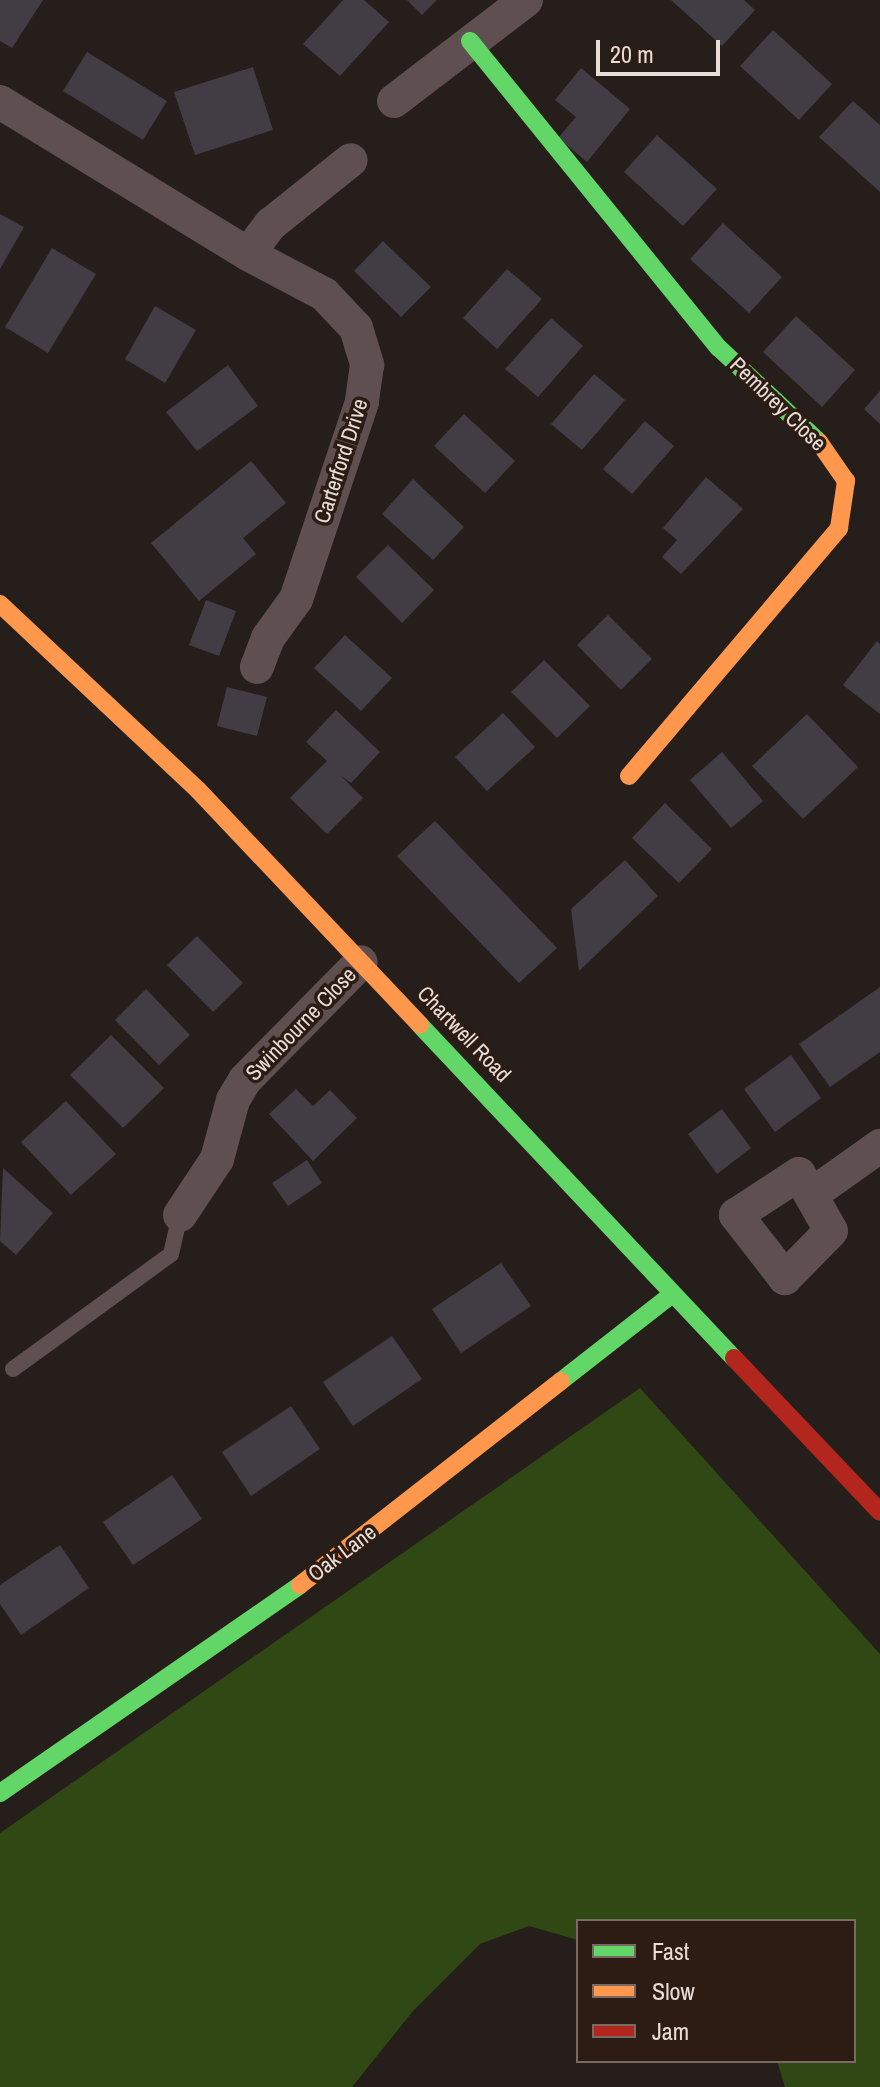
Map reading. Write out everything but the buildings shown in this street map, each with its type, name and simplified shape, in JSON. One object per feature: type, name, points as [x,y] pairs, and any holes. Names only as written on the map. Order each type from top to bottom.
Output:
[{"type":"main road","name":"Pembrey Close","points":[[470,41],[628,243],[719,348],[821,444],[846,481],[847,505],[839,528],[629,776]]},
{"type":"main road","name":"Chartwell Road","points":[[0,604],[198,790],[671,1295],[880,1512]]},
{"type":"main road","name":"Oak Lane","points":[[0,1793],[291,1592],[671,1295]]},
{"type":"street","points":[[394,101],[526,0]]},
{"type":"street","name":"Carterford Drive","points":[[0,102],[248,254],[324,294],[356,328],[367,365],[362,402],[296,599],[268,638],[257,667]]},
{"type":"street","points":[[248,254],[271,224],[351,160]]},
{"type":"street","name":"Swinbourne Close","points":[[180,1215],[217,1159],[233,1100],[245,1080],[361,962]]},
{"type":"street","points":[[811,1195],[880,1146]]},
{"type":"lane","points":[[13,1369],[171,1254],[180,1215]]},
{"type":"green space","points":[[640,1388],[880,1654],[880,2087],[785,2087],[778,2063],[856,2063],[856,1919],[576,1919],[576,1939],[529,1926],[480,1944],[413,2011],[352,2087],[0,2087],[0,1833]]},
{"type":"traffic: fast","points":[[470,41],[719,348],[819,442]]},
{"type":"traffic: fast","points":[[420,1025],[734,1358]]},
{"type":"traffic: fast","points":[[561,1381],[671,1295]]},
{"type":"traffic: fast","points":[[0,1793],[300,1585]]},
{"type":"traffic: slow","points":[[629,776],[839,528],[846,481],[819,442]]},
{"type":"traffic: slow","points":[[0,604],[198,790],[420,1025]]},
{"type":"traffic: slow","points":[[300,1585],[561,1381]]},
{"type":"traffic: jam","points":[[734,1358],[880,1512]]}]
